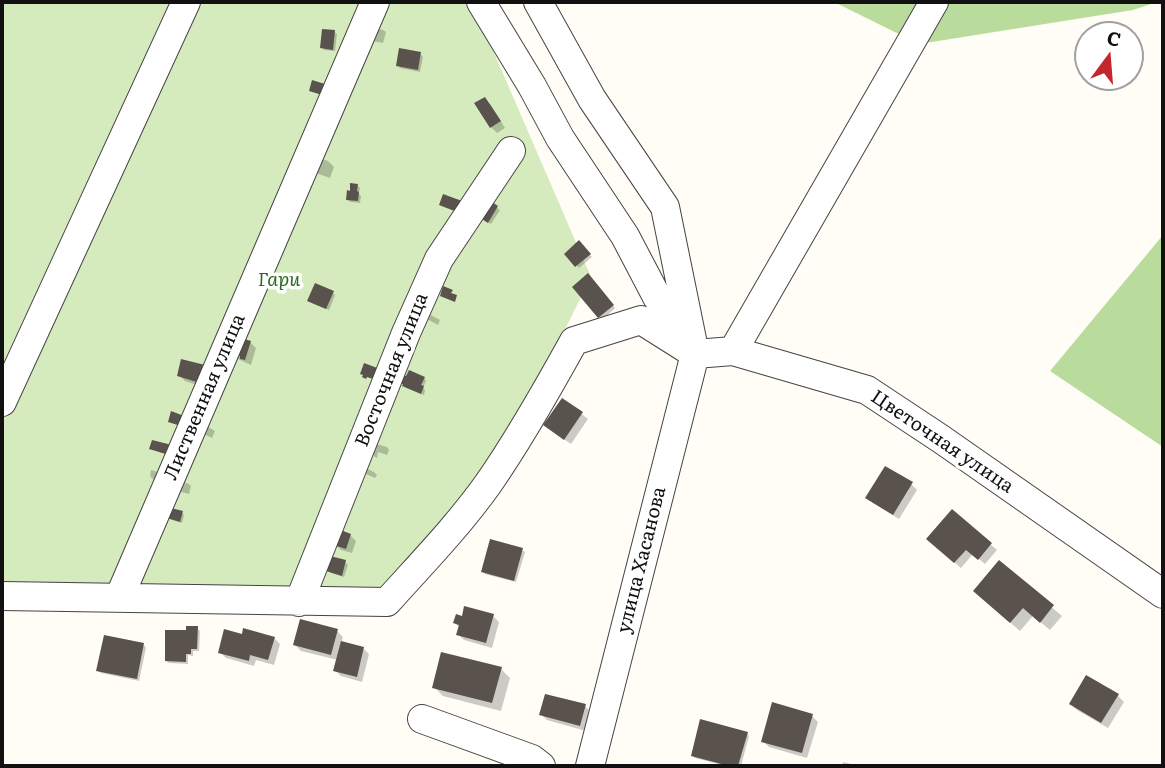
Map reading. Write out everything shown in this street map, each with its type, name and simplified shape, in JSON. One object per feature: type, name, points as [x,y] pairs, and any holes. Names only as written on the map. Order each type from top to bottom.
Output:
[{"type":"street","points":[[2,402],[186,2]]},
{"type":"street","name":"Лиственная улица","points":[[118,598],[374,2]]},
{"type":"street","points":[[481,2],[560,138],[625,236],[657,298],[695,354]]},
{"type":"street","points":[[538,2],[592,99],[665,207],[695,354]]},
{"type":"street","points":[[733,351],[934,2]]},
{"type":"street","name":"Восточная улица","points":[[299,602],[405,333],[439,259],[511,151]]},
{"type":"street","points":[[2,596],[387,602],[452,530],[488,484],[527,425],[574,341],[641,320],[695,354]]},
{"type":"street","name":"Цветочная улица","points":[[695,354],[733,351],[867,390],[1163,594]]},
{"type":"street","name":"улица Хасанова","points":[[593,766],[695,354]]},
{"type":"street","points":[[422,719],[532,759],[541,766]]},
{"type":"green space","name":"Гари","points":[[2,2],[472,2],[591,277],[499,462],[380,592],[2,586]]},
{"type":"green space","points":[[834,2],[1157,2],[1133,10],[919,44]]},
{"type":"green space","points":[[1163,235],[1163,447],[1050,371]]},
{"type":"building","points":[[322,29],[335,30],[333,50],[320,48]]},
{"type":"building","points":[[399,48],[421,52],[418,70],[396,66]]},
{"type":"building","points":[[312,80],[325,84],[322,95],[309,91]]},
{"type":"building","points":[[485,97],[501,121],[490,128],[474,103]]},
{"type":"building","points":[[350,183],[358,184],[358,201],[346,200]]},
{"type":"building","points":[[443,194],[462,201],[457,212],[439,205]]},
{"type":"building","points":[[489,200],[498,206],[488,223],[479,217]]},
{"type":"building","points":[[579,240],[591,254],[575,267],[564,254]]},
{"type":"building","points":[[588,273],[614,305],[598,318],[572,287]]},
{"type":"building","points":[[315,283],[334,291],[326,309],[307,301]]},
{"type":"building","points":[[443,286],[457,295],[455,302],[440,296]]},
{"type":"building","points":[[235,336],[251,341],[245,360],[230,354]]},
{"type":"building","points":[[181,359],[205,365],[200,383],[177,376]]},
{"type":"building","points":[[364,363],[380,369],[376,380],[362,377],[360,374]]},
{"type":"building","points":[[409,370],[425,377],[421,394],[397,382],[400,374],[406,376]]},
{"type":"building","points":[[562,398],[583,412],[564,440],[543,425]]},
{"type":"building","points":[[171,411],[184,416],[181,426],[168,422]]},
{"type":"building","points":[[152,440],[172,445],[169,455],[149,449]]},
{"type":"building","points":[[885,466],[913,482],[893,515],[865,498]]},
{"type":"building","points":[[167,507],[183,511],[180,522],[164,517]]},
{"type":"building","points":[[952,509],[992,543],[978,560],[966,550],[954,563],[926,539]]},
{"type":"building","points":[[338,529],[351,534],[346,549],[333,545]]},
{"type":"building","points":[[490,539],[523,548],[514,581],[481,572]]},
{"type":"building","points":[[330,556],[346,560],[342,576],[326,571]]},
{"type":"building","points":[[999,560],[1054,605],[1040,623],[1023,608],[1010,623],[973,591]]},
{"type":"building","points":[[464,606],[494,614],[486,643],[456,635],[459,625],[453,623],[456,614],[462,616]]},
{"type":"building","points":[[300,619],[338,629],[331,655],[293,645]]},
{"type":"building","points":[[186,626],[198,626],[197,649],[191,649],[191,654],[186,654],[186,662],[165,661],[165,630],[186,630]]},
{"type":"building","points":[[243,628],[275,637],[268,660],[250,655],[249,661],[218,653],[224,629],[242,634]]},
{"type":"building","points":[[104,635],[144,643],[137,679],[96,671]]},
{"type":"building","points":[[341,641],[364,647],[357,677],[333,671]]},
{"type":"building","points":[[441,652],[502,667],[492,703],[432,688]]},
{"type":"building","points":[[1086,675],[1119,694],[1101,723],[1069,704]]},
{"type":"building","points":[[545,694],[586,704],[580,726],[539,715]]},
{"type":"building","points":[[772,702],[813,714],[802,753],[761,742]]},
{"type":"building","points":[[700,719],[748,732],[738,766],[691,756]]}]
